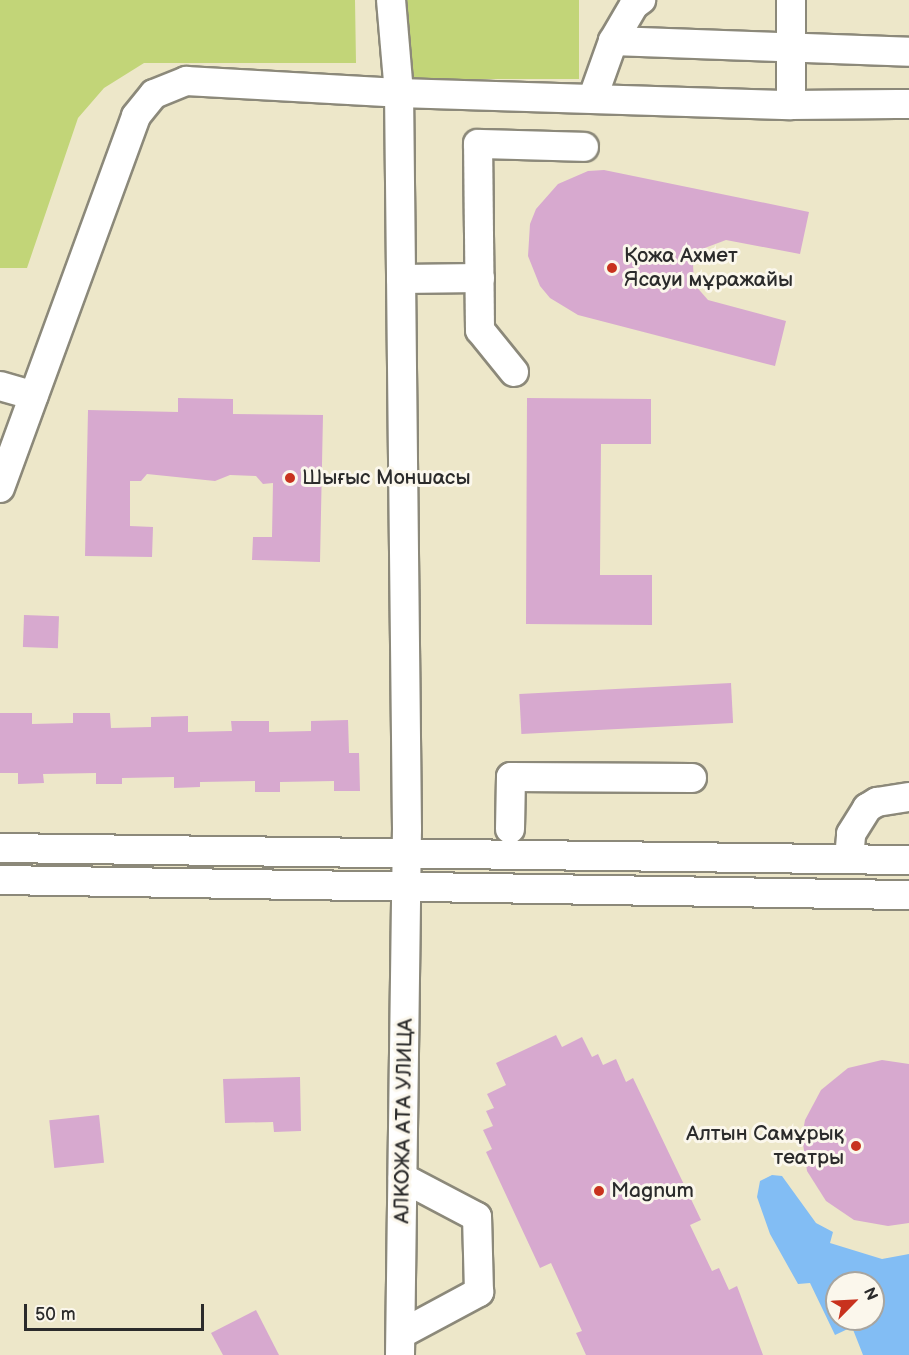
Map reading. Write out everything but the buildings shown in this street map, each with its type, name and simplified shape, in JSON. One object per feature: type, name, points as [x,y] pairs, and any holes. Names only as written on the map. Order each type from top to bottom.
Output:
[{"type":"street","name":"АЛКОЖА АТА УЛИЦА","points":[[391,0],[399,93],[407,854],[400,1344]]},
{"type":"street","points":[[593,97],[613,41],[634,4],[641,0]]},
{"type":"street","points":[[786,1],[792,50],[791,105]]},
{"type":"street","points":[[613,41],[792,50],[909,52]]},
{"type":"street","points":[[0,488],[136,116],[154,94],[186,81],[399,93],[593,97],[791,105],[909,104]]},
{"type":"street","points":[[514,372],[480,330],[478,144],[584,147]]},
{"type":"street","points":[[401,279],[480,278]]},
{"type":"street","points":[[0,386],[34,396]]},
{"type":"street","points":[[510,829],[511,777],[692,778]]},
{"type":"street","points":[[849,859],[851,834],[867,808],[877,802],[909,797]]},
{"type":"street","points":[[0,848],[909,860]]},
{"type":"street","points":[[0,880],[909,895]]},
{"type":"street","points":[[400,1344],[479,1292],[477,1217],[403,1178]]},
{"type":"green space","points":[[0,0],[355,0],[356,63],[144,63],[104,88],[78,118],[27,268],[0,268]]},
{"type":"green space","points":[[405,0],[579,0],[579,79],[405,79]]},
{"type":"water","points":[[772,1175],[782,1176],[816,1223],[833,1232],[830,1243],[882,1259],[909,1254],[909,1355],[863,1355],[854,1331],[885,1331],[885,1271],[825,1271],[825,1314],[810,1283],[798,1284],[770,1234],[757,1197],[760,1181]]},
{"type":"place","name":"Қожа Ахмет Ясауи мұражайы","points":[[612,268]]},
{"type":"place","name":"Шығыс Моншасы","points":[[290,478]]},
{"type":"place","name":"Алтын Самұрық театры","points":[[856,1146]]},
{"type":"place","name":"Magnum","points":[[599,1191]]}]
